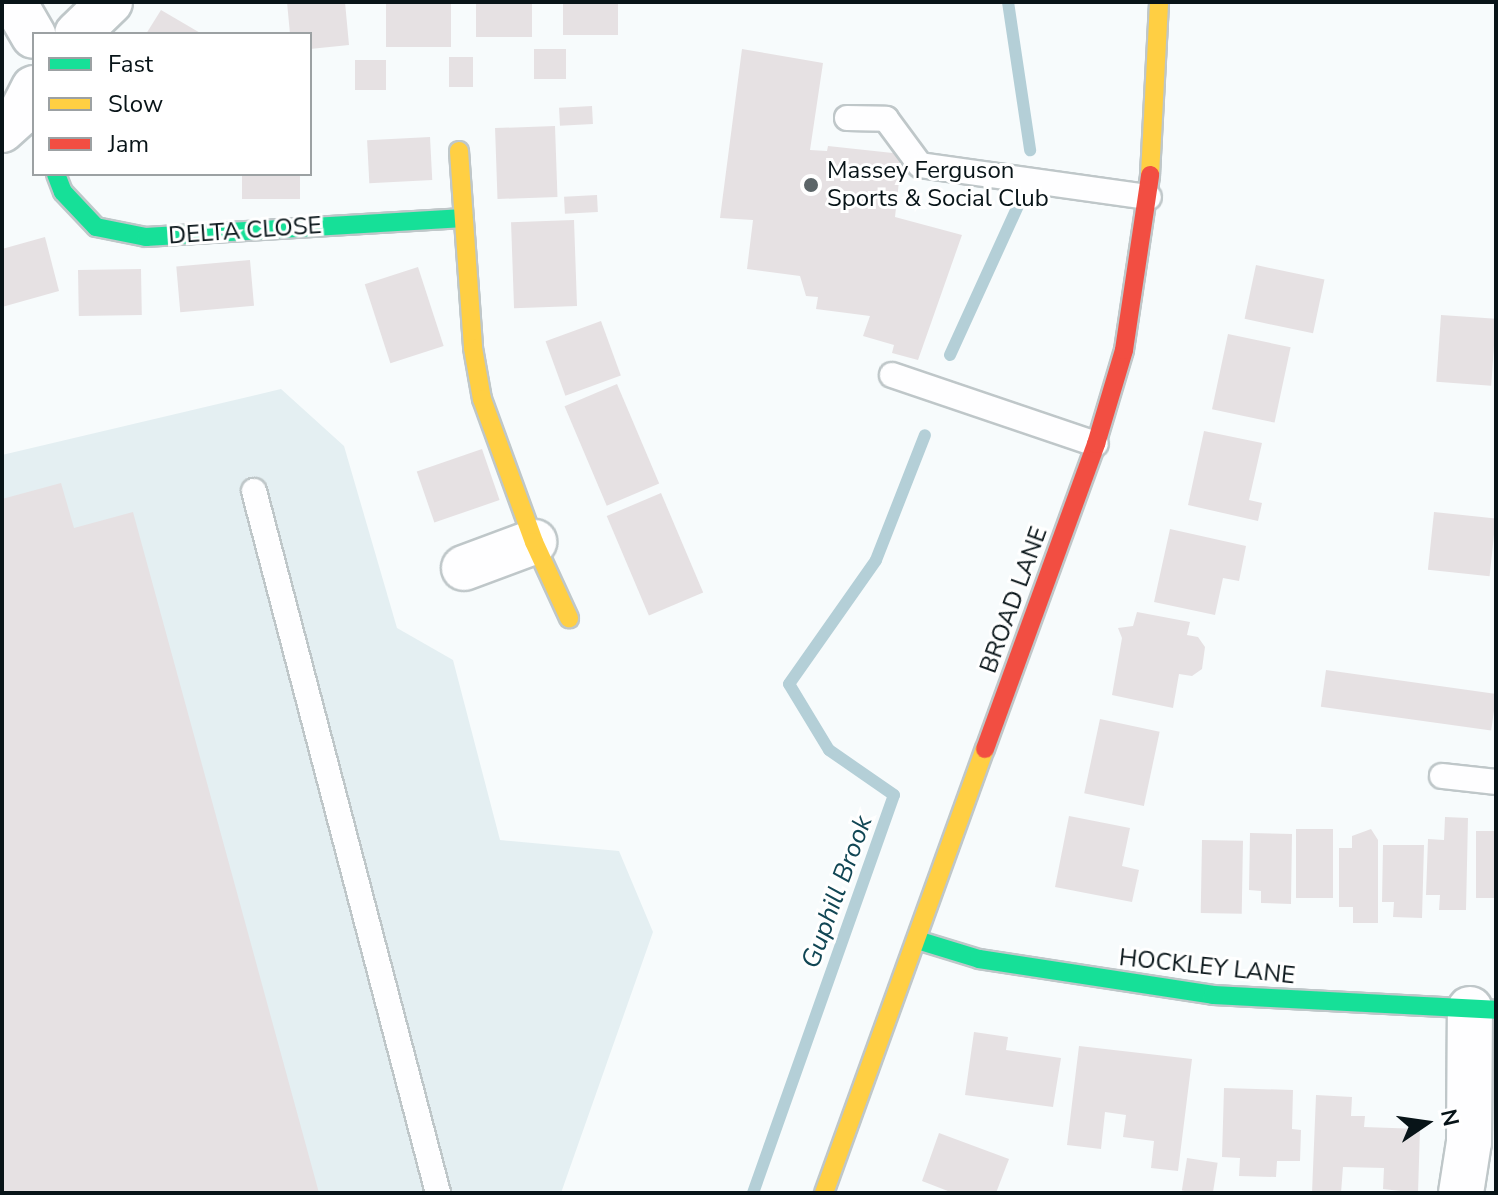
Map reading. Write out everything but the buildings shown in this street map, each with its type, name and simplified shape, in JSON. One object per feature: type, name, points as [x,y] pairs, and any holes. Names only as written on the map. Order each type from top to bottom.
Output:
[{"type":"street","points":[[14,2],[32,33]]},
{"type":"street","points":[[79,32],[110,2]]},
{"type":"street","name":"BROAD LANE","points":[[824,1193],[1096,444],[1124,350],[1149,197],[1159,2]]},
{"type":"street","points":[[459,151],[473,348],[482,399],[534,542],[569,618]]},
{"type":"street","name":"DELTA CLOSE","points":[[57,176],[63,192],[96,227],[146,237],[463,218]]},
{"type":"street","points":[[464,568],[534,542]]},
{"type":"street","name":"HOCKLEY LANE","points":[[917,940],[979,959],[1213,995],[1483,1009]]},
{"type":"street","points":[[1461,1193],[1483,1009]]},
{"type":"lane","points":[[847,118],[886,119],[920,165],[1149,197]]},
{"type":"lane","points":[[892,375],[1096,444]]},
{"type":"lane","points":[[254,491],[438,1193]]},
{"type":"lane","points":[[1442,776],[1496,782]]},
{"type":"shaded area","points":[[281,389],[344,446],[397,628],[453,660],[500,840],[619,851],[653,932],[561,1193],[2,1193],[2,455]]},
{"type":"waterway","points":[[1008,2],[1030,150]]},
{"type":"waterway","points":[[950,355],[1018,206]]},
{"type":"waterway","name":"Guphill Brook","points":[[753,1193],[894,795],[829,750],[789,684],[876,560],[925,435]]},
{"type":"traffic: fast","points":[[57,176],[63,192],[96,227],[146,237],[463,218]]},
{"type":"traffic: fast","points":[[917,940],[979,959],[1213,995],[1496,1010]]},
{"type":"traffic: slow","points":[[1150,175],[1159,2]]},
{"type":"traffic: slow","points":[[459,151],[473,348],[482,399],[534,542],[569,618]]},
{"type":"traffic: slow","points":[[824,1193],[985,749]]},
{"type":"traffic: jam","points":[[985,749],[1096,444],[1124,350],[1150,175]]},
{"type":"place","name":"Massey Ferguson Sports & Social Club","points":[[811,185]]}]
